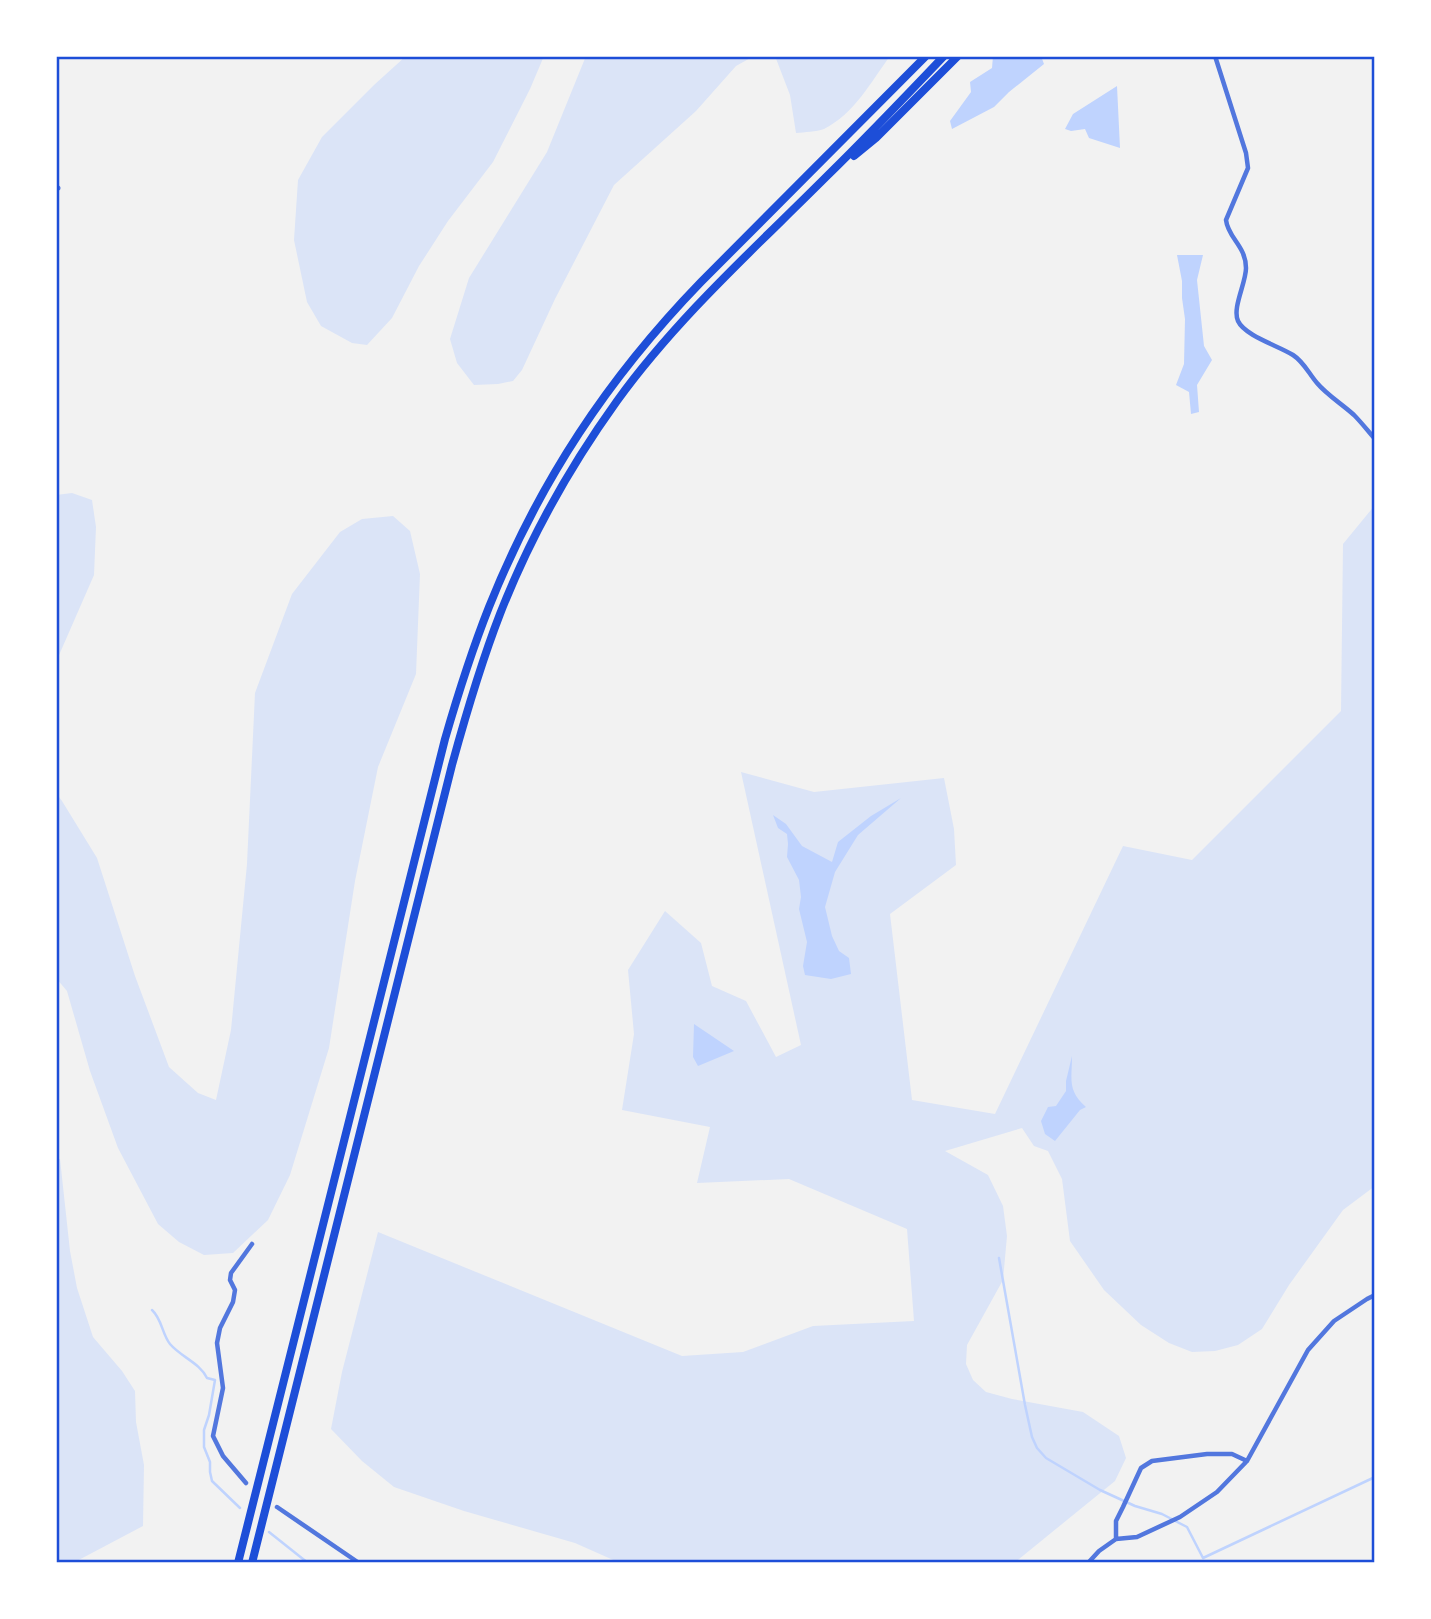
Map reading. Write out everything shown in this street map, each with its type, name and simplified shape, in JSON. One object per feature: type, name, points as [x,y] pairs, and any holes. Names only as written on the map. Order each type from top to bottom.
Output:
[{"type":"highway","points":[[238,1563],[439,762],[473,650],[510,558],[550,479],[584,424],[636,355],[701,282],[926,56]]},
{"type":"highway","points":[[252,1563],[446,786],[471,696],[501,612],[523,563],[563,485],[592,437],[619,399],[689,313],[944,56]]},
{"type":"highway","points":[[826,177],[876,138],[958,56]]},
{"type":"street","points":[[1215,56],[1246,153],[1248,168],[1226,220],[1245,254],[1246,270],[1237,312],[1238,322],[1249,332],[1293,355],[1317,383],[1355,416],[1375,439]]},
{"type":"street","points":[[246,1483],[223,1456],[213,1436],[223,1388],[217,1343],[220,1328],[233,1302],[231,1273],[252,1244]]},
{"type":"street","points":[[1088,1563],[1099,1550],[1116,1539],[1137,1537],[1179,1518],[1217,1492],[1247,1461],[1308,1350],[1334,1321],[1375,1295]]},
{"type":"street","points":[[1116,1539],[1116,1521],[1141,1468],[1152,1461],[1207,1454],[1232,1454],[1247,1461]]},
{"type":"street","points":[[277,1507],[359,1563]]},
{"type":"shaded area","points":[[406,56],[544,56],[493,162],[448,221],[419,266],[392,318],[367,345],[352,343],[321,326],[307,302],[294,240],[298,180],[322,137]]},
{"type":"shaded area","points":[[586,56],[754,56],[736,66],[696,111],[614,185],[522,370],[513,381],[474,385],[457,363],[450,339],[469,278],[547,152]]},
{"type":"shaded area","points":[[775,56],[890,56],[861,97],[835,123],[824,129],[796,133],[790,95]]},
{"type":"shaded area","points":[[72,493],[92,500],[96,527],[94,575],[56,662],[56,495]]},
{"type":"shaded area","points":[[1375,505],[1375,1186],[1343,1210],[1289,1285],[1262,1329],[1238,1345],[1215,1351],[1192,1352],[1169,1343],[1141,1325],[1104,1290],[1070,1241],[1062,1179],[1048,1151],[1034,1146],[1022,1128],[945,1151],[988,1175],[1003,1206],[1007,1236],[1003,1280],[967,1345],[966,1364],[973,1380],[986,1392],[1083,1412],[1119,1436],[1126,1458],[1115,1481],[1014,1563],[620,1563],[575,1543],[464,1511],[394,1487],[362,1461],[331,1429],[342,1372],[378,1232],[682,1356],[743,1352],[813,1326],[914,1321],[907,1229],[789,1179],[697,1183],[710,1127],[622,1110],[634,1034],[628,970],[665,911],[701,943],[712,986],[746,1001],[776,1057],[801,1045],[741,772],[814,792],[944,778],[954,829],[956,865],[890,914],[912,1100],[995,1114],[1123,846],[1192,860],[1341,711],[1343,544]]},
{"type":"shaded area","points":[[393,516],[410,531],[420,574],[416,674],[378,767],[355,881],[329,1048],[290,1175],[268,1220],[233,1253],[204,1255],[179,1242],[158,1224],[118,1148],[90,1071],[67,991],[56,978],[56,793],[97,858],[135,976],[169,1067],[198,1093],[216,1100],[231,1030],[247,864],[255,693],[292,594],[340,532],[362,519]]},
{"type":"shaded area","points":[[56,1159],[60,1159],[70,1251],[77,1288],[93,1337],[135,1391],[136,1422],[144,1465],[143,1526],[73,1563],[56,1563]]},
{"type":"water","points":[[993,56],[1041,56],[1044,64],[994,107],[952,129],[950,121],[971,92],[970,82],[992,68]]},
{"type":"water","points":[[1117,86],[1120,148],[1089,138],[1085,129],[1065,129],[1073,114]]},
{"type":"water","points":[[1177,255],[1203,255],[1197,280],[1204,346],[1212,360],[1197,385],[1199,412],[1191,414],[1189,392],[1176,385],[1184,364],[1185,319]]},
{"type":"water","points":[[901,798],[858,835],[835,872],[825,907],[832,936],[839,951],[849,958],[851,974],[831,979],[805,975],[803,966],[807,942],[799,909],[799,880],[787,857],[787,834],[778,828],[773,815],[786,824],[802,846],[832,862],[838,842],[871,816]]},
{"type":"water","points":[[694,1024],[734,1051],[698,1066],[693,1057]]},
{"type":"water","points":[[1072,1056],[1073,1090],[1086,1107],[1080,1110],[1055,1141],[1045,1134],[1041,1121],[1048,1107],[1056,1106],[1066,1091]]},
{"type":"waterway","points":[[999,1258],[1025,1405],[1037,1448],[1046,1458],[1100,1490],[1135,1506],[1162,1514],[1187,1527],[1203,1558],[1375,1477]]},
{"type":"waterway","points":[[152,1310],[170,1344],[200,1368],[207,1378],[215,1380],[204,1430],[204,1447],[210,1462],[212,1481],[240,1508]]},
{"type":"waterway","points":[[269,1532],[308,1563]]}]
